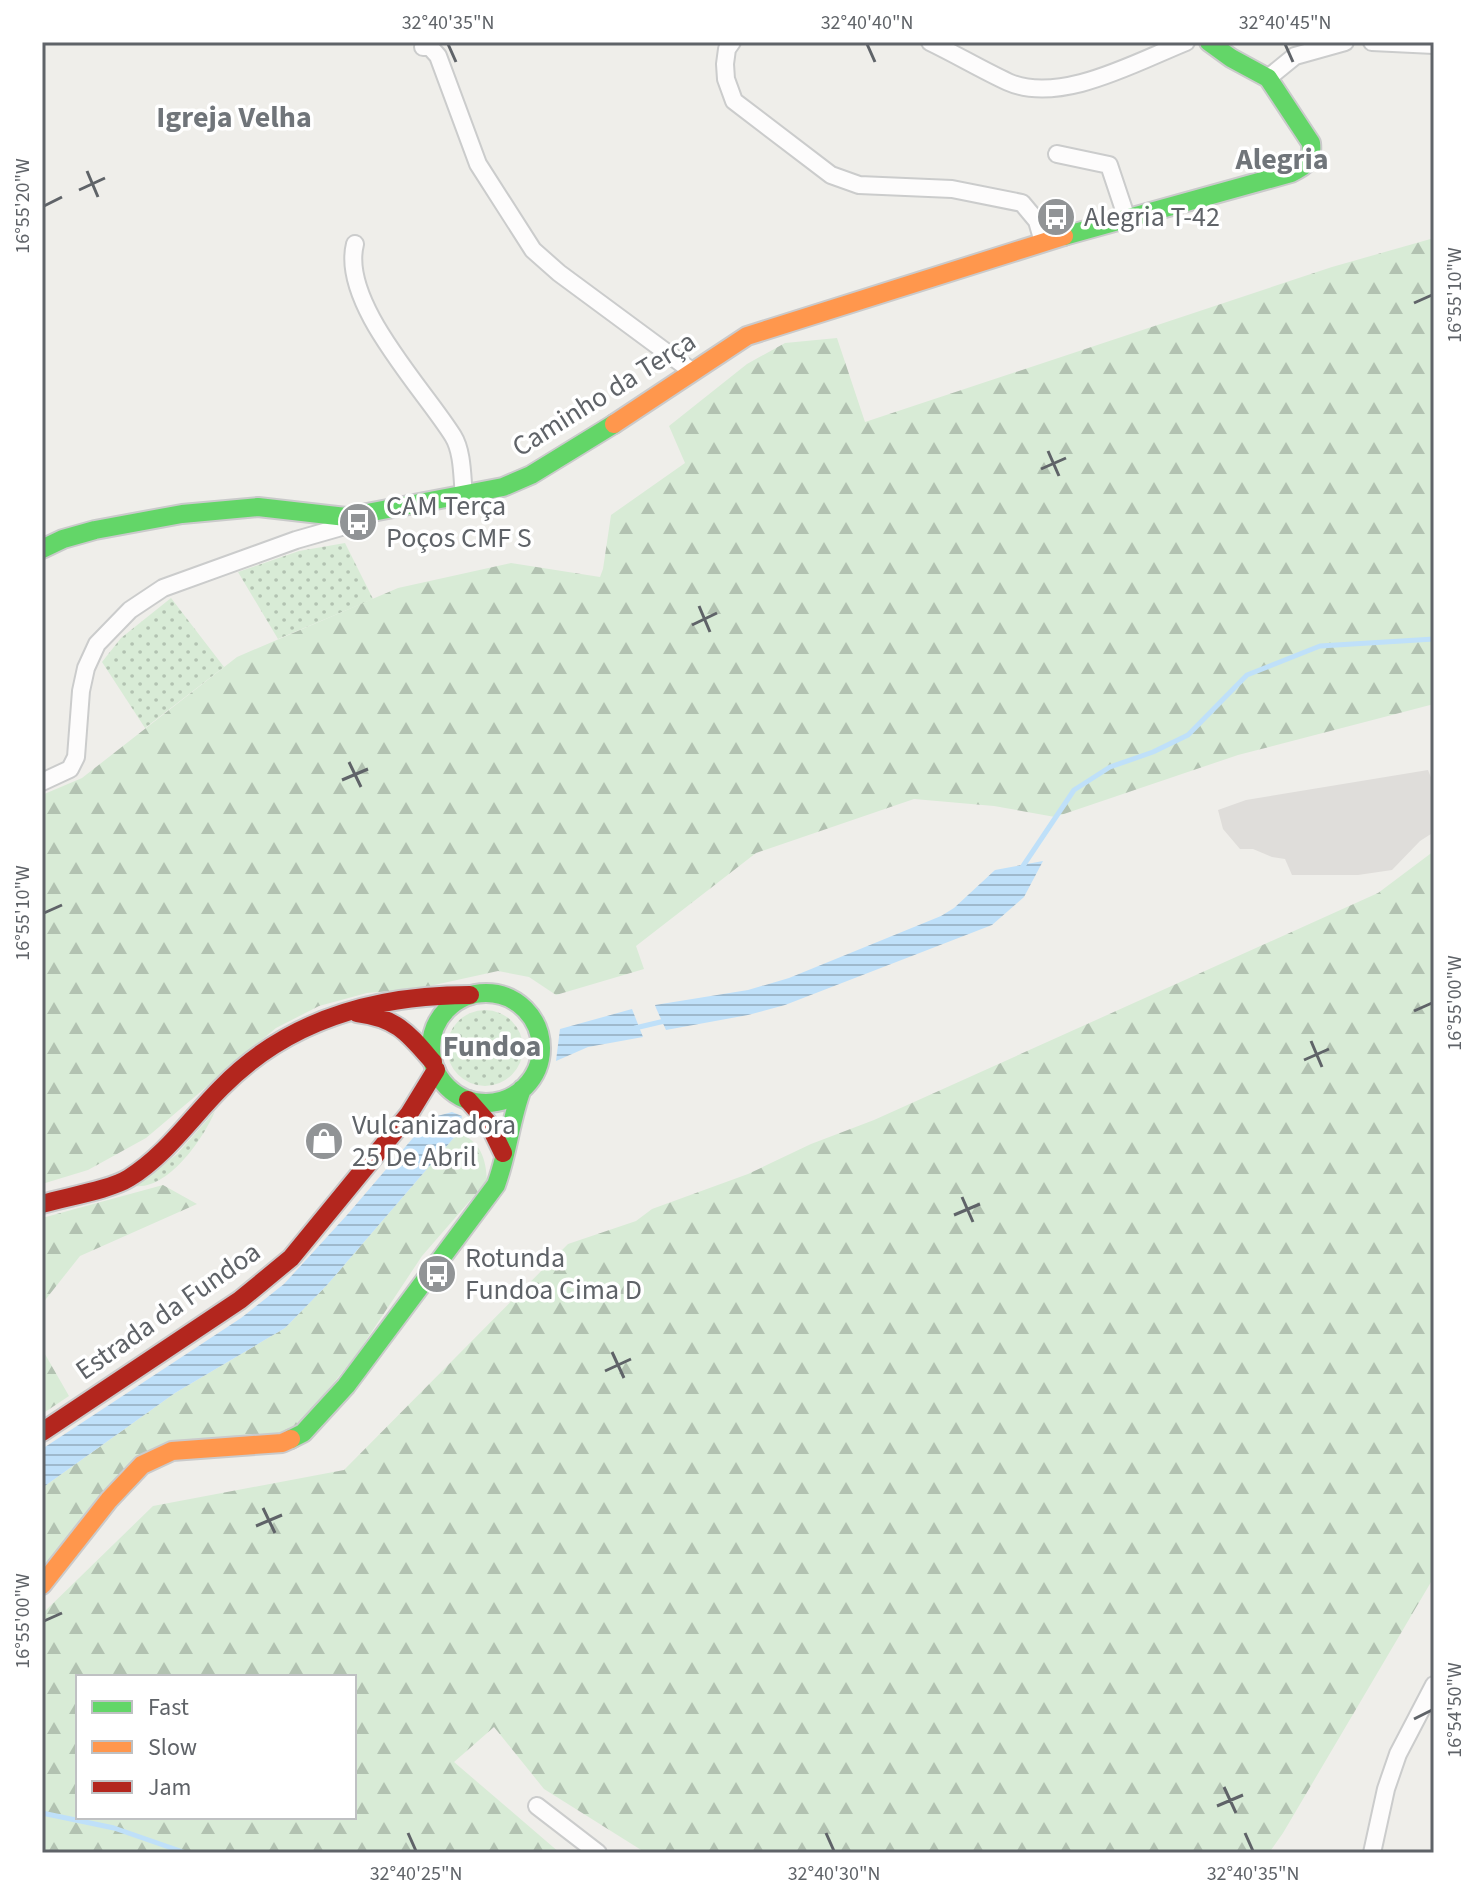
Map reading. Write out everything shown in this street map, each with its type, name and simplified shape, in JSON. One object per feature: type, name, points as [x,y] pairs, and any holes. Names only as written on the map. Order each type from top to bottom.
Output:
[{"type":"main road","points":[[1209,42],[1268,78]]},
{"type":"main road","name":"Caminho da Terça","points":[[42,549],[95,530],[182,514],[258,507],[346,517],[503,487],[531,475],[747,336],[1043,242],[1291,173],[1306,166],[1313,155],[1311,143],[1268,78]]},
{"type":"main road","points":[[42,1204],[126,1180],[137,1173],[158,1156],[233,1076],[274,1042],[341,1011],[435,994],[497,994],[528,1013],[538,1033],[540,1056],[537,1068],[522,1089],[511,1119],[496,1185],[346,1386],[303,1433],[282,1443],[172,1451],[142,1465],[109,1500],[42,1585]]},
{"type":"main road","points":[[434,1066],[432,1041],[438,1021],[451,1005],[470,995]]},
{"type":"main road","points":[[341,1011],[380,1015],[403,1027],[434,1066],[443,1083],[468,1100],[489,1122],[504,1154]]},
{"type":"main road","name":"Estrada da Fundoa","points":[[42,1432],[240,1300],[291,1258],[409,1114],[434,1066]]},
{"type":"main road","points":[[409,1114],[468,1100],[502,1100],[522,1089]]},
{"type":"street","points":[[732,42],[727,49],[725,64],[726,79],[734,101],[831,175],[859,185],[952,189],[1022,203],[1037,221],[1043,242]]},
{"type":"street","points":[[930,42],[1010,83],[1038,90],[1073,86],[1186,42]]},
{"type":"street","points":[[1268,78],[1295,56],[1345,42]]},
{"type":"street","points":[[1372,42],[1434,45]]},
{"type":"street","points":[[423,47],[430,47],[438,56],[478,164],[533,250],[559,273],[693,372]]},
{"type":"street","points":[[1057,154],[1109,165],[1127,219]]},
{"type":"street","points":[[355,244],[353,254],[358,283],[374,325],[454,438],[464,496]]},
{"type":"street","points":[[42,782],[70,769],[76,757],[81,691],[86,668],[97,644],[130,610],[163,588],[296,540],[345,526],[346,517]]},
{"type":"street","points":[[1372,1853],[1386,1789],[1398,1754],[1434,1685]]},
{"type":"street","points":[[537,1806],[598,1853]]},
{"type":"shaded area","points":[[1428,770],[1434,785],[1434,832],[1420,841],[1392,870],[1358,875],[1292,875],[1285,859],[1253,849],[1240,849],[1223,829],[1218,810],[1246,800]]},
{"type":"green space","points":[[1434,238],[1434,704],[1238,755],[1055,817],[994,806],[914,799],[756,853],[636,946],[644,969],[556,995],[529,977],[498,971],[416,989],[367,993],[319,1006],[276,1028],[146,1138],[88,1170],[42,1184],[42,795],[82,778],[237,657],[398,588],[511,563],[600,577],[611,515],[685,463],[669,426],[747,364],[785,343],[837,338],[865,422],[1332,267]]},
{"type":"green space","points":[[345,543],[373,599],[278,639],[238,572],[299,551]]},
{"type":"green space","points":[[171,598],[224,667],[145,728],[102,662],[121,638]]},
{"type":"green space","points":[[1434,851],[1434,1577],[1269,1853],[646,1853],[544,1789],[494,1727],[454,1762],[560,1853],[42,1853],[42,1614],[153,1506],[344,1470],[568,1244],[636,1221],[652,1209],[748,1174],[811,1144],[874,1120],[1378,893]]},
{"type":"green space","points":[[493,1010],[506,1016],[517,1027],[523,1048],[521,1063],[506,1080],[493,1086],[477,1086],[464,1080],[449,1063],[447,1040],[453,1027],[470,1012]]},
{"type":"green space","points":[[215,1111],[194,1148],[172,1171],[160,1180],[135,1186],[177,1154]]},
{"type":"green space","points":[[458,1133],[466,1136],[481,1152],[487,1181],[422,1256],[357,1354],[291,1435],[171,1443],[42,1568],[42,1488],[175,1393],[285,1328],[327,1285]]},
{"type":"green space","points":[[163,1185],[197,1204],[80,1256],[42,1304],[42,1218]]},
{"type":"green space","points":[[42,1349],[69,1396],[42,1414]]},
{"type":"water","points":[[1043,861],[1024,897],[992,925],[785,1005],[666,1030],[656,1008],[655,1005],[748,990],[789,978],[941,916],[995,870]]},
{"type":"water","points":[[632,1009],[643,1037],[588,1047],[556,1061],[560,1029]]},
{"type":"water","points":[[452,1112],[462,1116],[458,1133],[327,1285],[285,1328],[175,1393],[42,1488],[42,1449],[241,1318],[284,1284],[430,1118]]},
{"type":"waterway","points":[[1021,869],[1074,790],[1110,767],[1153,752],[1188,735],[1247,675],[1320,646],[1434,639]]},
{"type":"waterway","points":[[635,1028],[669,1020]]},
{"type":"waterway","points":[[42,1813],[114,1828],[186,1853]]},
{"type":"traffic: fast","points":[[1064,236],[1291,173],[1307,162],[1311,143],[1268,78],[1209,42]]},
{"type":"traffic: fast","points":[[42,549],[95,530],[182,514],[258,507],[346,517],[503,487],[531,475],[614,424]]},
{"type":"traffic: fast","points":[[486,993],[507,998],[525,1009],[536,1027],[541,1048],[536,1069],[525,1087],[507,1098],[486,1103],[465,1098],[447,1087],[436,1069],[431,1048],[436,1027],[447,1009],[465,998],[486,993]]},
{"type":"traffic: fast","points":[[291,1439],[303,1433],[346,1386],[496,1185],[522,1089]]},
{"type":"traffic: slow","points":[[614,424],[747,336],[1064,236]]},
{"type":"traffic: slow","points":[[42,1585],[109,1500],[142,1465],[172,1451],[282,1443],[291,1439]]},
{"type":"traffic: jam","points":[[42,1204],[99,1190],[129,1178],[166,1147],[247,1064],[304,1028],[368,1006],[435,996],[470,995]]},
{"type":"traffic: jam","points":[[357,1013],[371,1015],[401,1028],[433,1062]]},
{"type":"traffic: jam","points":[[42,1432],[240,1300],[291,1258],[409,1114],[436,1070]]},
{"type":"traffic: jam","points":[[468,1100],[489,1124],[503,1153]]},
{"type":"place","name":"Alegria T-42","points":[[1056,217]]},
{"type":"place","name":"CAM Terça Poços CMF S","points":[[358,522]]},
{"type":"place","name":"Vulcanizadora 25 De Abril","points":[[324,1141]]},
{"type":"place","name":"Rotunda Fundoa Cima D","points":[[437,1274]]},
{"type":"district","name":"Igreja Velha","points":[[234,117]]},
{"type":"district","name":"Alegria","points":[[1282,159]]},
{"type":"district","name":"Fundoa","points":[[492,1046]]}]
